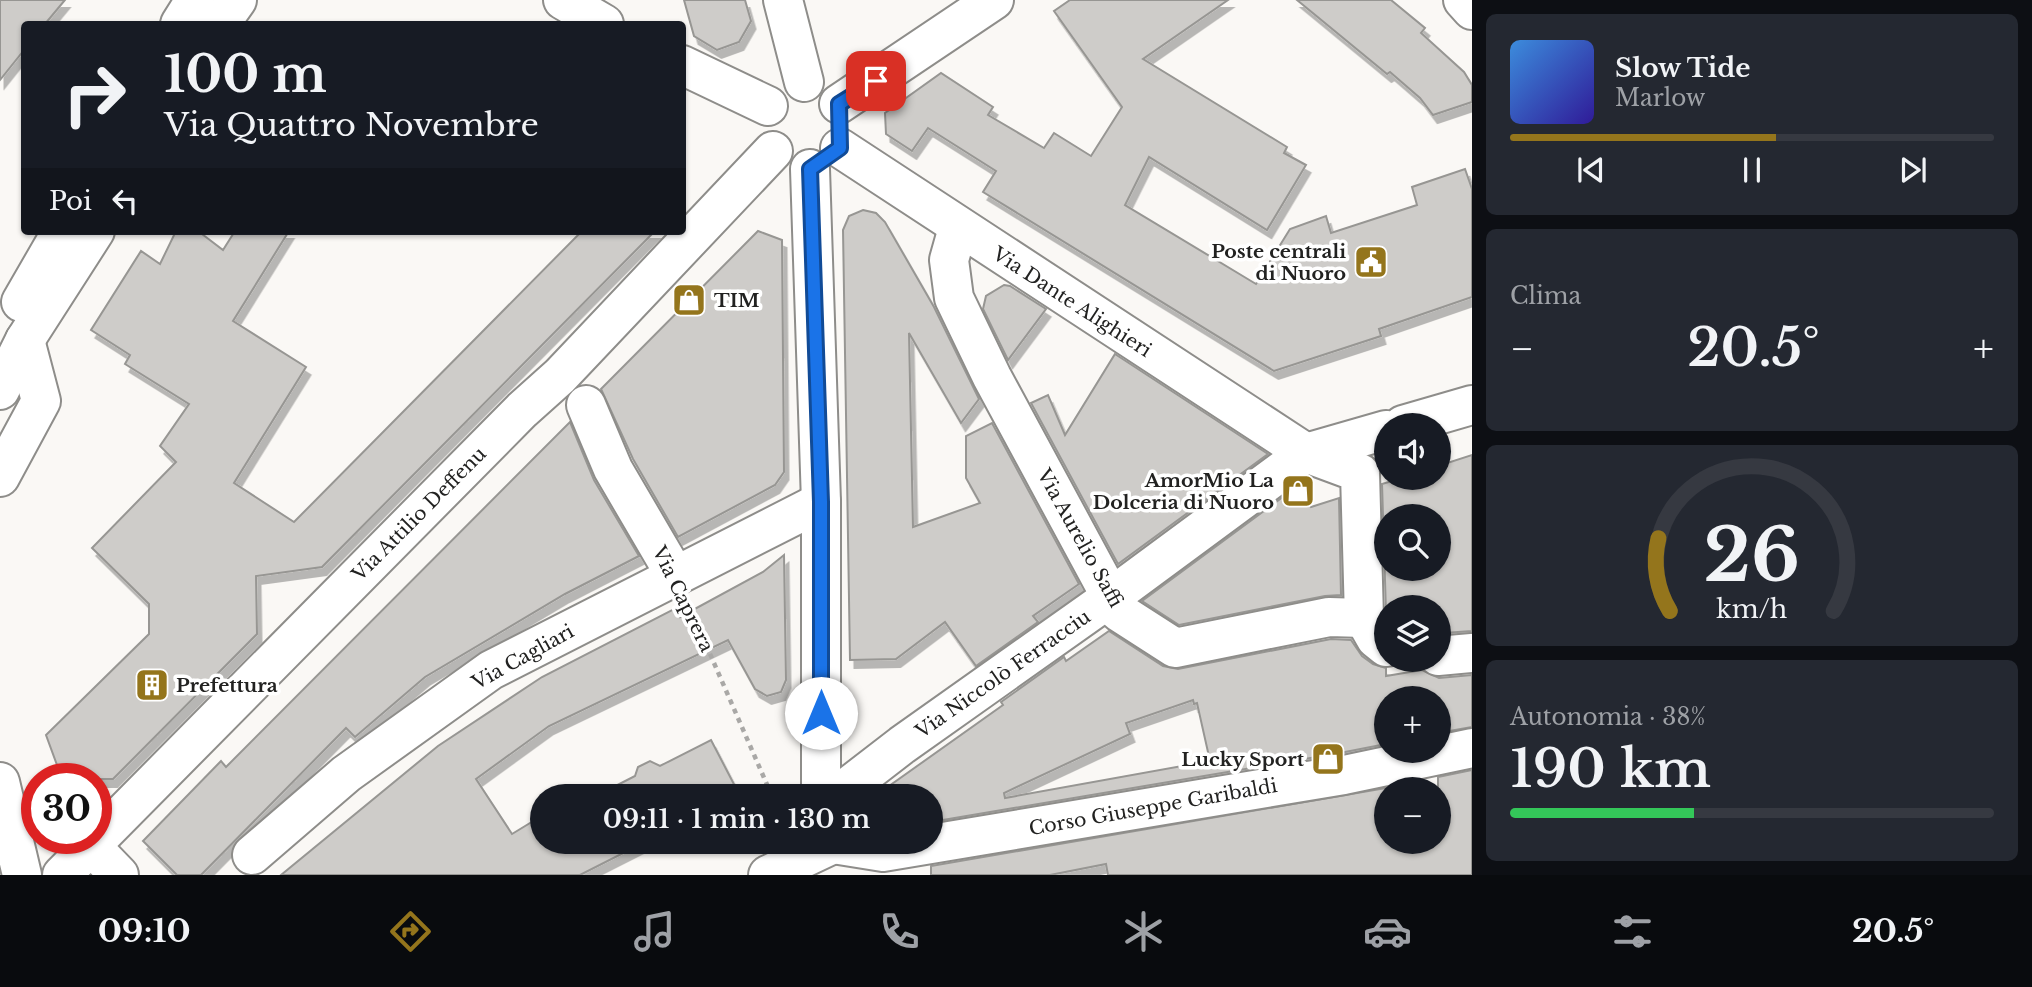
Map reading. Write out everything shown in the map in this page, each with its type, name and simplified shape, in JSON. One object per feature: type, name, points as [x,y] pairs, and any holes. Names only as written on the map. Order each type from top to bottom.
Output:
[{"type":"street","points":[[182,21],[195,0]]},
{"type":"street","points":[[222,21],[237,0]]},
{"type":"street","points":[[563,0],[599,21]]},
{"type":"street","points":[[783,0],[804,82],[839,104]]},
{"type":"street","points":[[821,784],[825,158],[839,104],[994,0]]},
{"type":"street","points":[[1463,0],[1472,10]]},
{"type":"street","points":[[686,67],[768,106]]},
{"type":"street","points":[[768,106],[779,95],[804,82]]},
{"type":"street","points":[[768,106],[773,151],[825,158]]},
{"type":"street","name":"Via Attilio Deffenu","points":[[112,825],[559,376],[773,151]]},
{"type":"street","name":"Via Dante Alighieri","points":[[825,158],[958,228],[1306,453],[1360,473],[1374,621]]},
{"type":"street","name":"Via Aurelio Saffi","points":[[958,228],[949,260],[954,298],[992,377],[1119,612],[1175,648],[1329,617],[1374,632]]},
{"type":"street","points":[[0,390],[13,340],[60,235]]},
{"type":"street","points":[[13,340],[92,235]]},
{"type":"street","points":[[0,477],[41,401],[13,340]]},
{"type":"street","name":"Via Caprera","points":[[586,405],[613,469],[675,575]]},
{"type":"street","points":[[1444,413],[1472,405]]},
{"type":"street","points":[[1306,453],[1374,433]]},
{"type":"street","name":"Via Niccolò Ferracciu","points":[[852,784],[1306,453]]},
{"type":"street","name":"Via Cagliari","points":[[252,855],[346,774],[491,670],[821,502]]},
{"type":"street","points":[[1451,655],[1472,653]]},
{"type":"street","name":"Corso Giuseppe Garibaldi","points":[[943,842],[1344,775],[1472,748]]},
{"type":"street","points":[[0,782],[22,875]]},
{"type":"street","name":"Via Attilio Deffenu","points":[[62,875],[83,854]]},
{"type":"street","points":[[99,854],[119,875]]},
{"type":"street","points":[[768,875],[828,854]]},
{"type":"street","points":[[841,854],[876,875]]},
{"type":"path","name":"Via Caprera","points":[[675,575],[767,784]]},
{"type":"building","points":[[0,0],[65,0],[48,21],[21,21],[21,54],[0,80]]},
{"type":"building","points":[[684,0],[745,0],[751,21],[739,42],[717,50],[694,36]]},
{"type":"building","points":[[1070,0],[1228,0],[1143,59],[1287,147],[1284,153],[1306,165],[1267,230],[1149,157],[1125,205],[1256,284],[1290,229],[1326,216],[1331,233],[1417,205],[1412,187],[1465,169],[1472,189],[1472,297],[1379,329],[1381,336],[1274,371],[983,192],[996,171],[928,128],[912,151],[886,134],[885,113],[941,73],[993,107],[988,115],[1044,148],[1054,133],[1091,156],[1122,107],[1054,11]]},
{"type":"building","points":[[1297,0],[1391,0],[1425,28],[1421,33],[1464,72],[1472,85],[1472,102],[1433,115],[1420,98],[1390,72],[1387,74]]},
{"type":"building","points":[[863,210],[876,213],[885,222],[934,307],[979,399],[961,423],[909,333],[913,527],[980,503],[966,478],[966,436],[992,423],[1079,584],[1033,616],[1038,622],[976,666],[945,622],[896,659],[850,660],[843,230],[849,216]]},
{"type":"building","points":[[758,231],[782,240],[784,472],[775,485],[678,537],[633,459],[601,389]]},
{"type":"building","points":[[174,235],[203,235],[223,250],[232,235],[287,235],[233,321],[306,367],[234,483],[294,522],[578,235],[651,235],[322,567],[256,576],[257,634],[112,779],[112,763],[56,763],[46,735],[149,634],[149,604],[92,548],[176,462],[160,446],[189,404],[125,364],[130,355],[91,330],[141,251],[160,264]]},
{"type":"building","points":[[1004,285],[1010,286],[1046,309],[1008,360],[983,309],[986,296]]},
{"type":"building","points":[[1115,354],[1268,454],[1118,564],[1031,403],[1048,395],[1065,435]]},
{"type":"building","points":[[570,422],[594,480],[639,556],[565,594],[425,677],[355,737],[346,728],[201,875],[177,875],[143,841],[221,761],[226,767]]},
{"type":"building","points":[[1472,455],[1472,631],[1451,632],[1451,595],[1385,595],[1385,581],[1451,581],[1451,504],[1383,504],[1382,490],[1451,490],[1451,462]]},
{"type":"building","points":[[1295,488],[1311,507],[1339,498],[1341,595],[1179,625],[1142,601]]},
{"type":"building","points":[[784,555],[786,680],[781,692],[767,696],[755,689],[728,640],[549,726],[476,779],[512,834],[530,823],[530,854],[621,854],[580,875],[281,875],[438,746],[542,677],[676,608],[680,617],[763,572]]},
{"type":"building","points":[[1109,631],[1163,666],[1178,669],[1331,639],[1351,640],[1362,656],[1374,664],[1374,672],[1386,672],[1386,676],[1410,672],[1426,672],[1439,678],[1472,675],[1472,727],[1451,731],[1451,686],[1374,686],[1374,746],[943,820],[943,784],[892,784],[1003,705],[1001,702],[1064,657],[1066,661]],"holes":[[[1193,700],[1194,704],[1197,703],[1210,761],[1005,798],[1004,793],[1130,734],[1126,723]]]},
{"type":"building","points":[[711,740],[734,784],[619,784],[635,776],[638,767],[650,761],[660,766]]},
{"type":"building","points":[[1472,770],[1472,875],[1108,875],[1106,864],[1050,875],[931,875],[931,866],[1374,790],[1374,854],[1451,854],[1451,777],[1438,777]]},
{"type":"place","name":"Poste centrali di Nuoro","points":[[1371,262]]},
{"type":"place","name":"TIM","points":[[689,300]]},
{"type":"place","name":"AmorMio La Dolceria di Nuoro","points":[[1298,491]]},
{"type":"place","name":"Prefettura","points":[[152,685]]},
{"type":"place","name":"Lucky Sport","points":[[1328,759]]},
{"type":"route","points":[[821,713],[821,502],[810,169],[840,148],[839,104],[876,81]]}]
